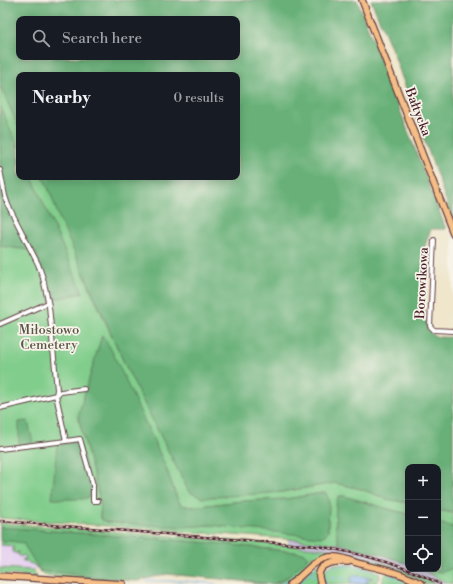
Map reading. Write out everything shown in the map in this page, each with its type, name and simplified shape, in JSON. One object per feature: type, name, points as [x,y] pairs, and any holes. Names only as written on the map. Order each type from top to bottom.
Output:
[{"type":"main road","name":"Bałtycka","points":[[362,0],[453,233]]},
{"type":"main road","points":[[290,584],[317,562],[325,558],[339,558],[399,574],[422,584]]},
{"type":"main road","points":[[322,584],[320,573],[322,568],[328,563],[340,562],[360,564]]},
{"type":"main road","points":[[0,576],[40,581],[123,584]]},
{"type":"street","points":[[0,170],[8,206],[38,264],[42,278],[48,303],[56,369],[56,395],[66,441]]},
{"type":"street","name":"Borowikowa","points":[[434,240],[430,326],[434,330],[453,331]]},
{"type":"street","points":[[0,324],[48,303]]},
{"type":"street","points":[[0,408],[56,395],[61,392],[84,389]]},
{"type":"street","points":[[0,449],[80,439],[93,485],[93,501],[98,502]]},
{"type":"shaded area","points":[[288,539],[339,544],[405,563],[405,571],[348,553],[288,545]]},
{"type":"shaded area","points":[[0,541],[10,541],[38,568],[34,570],[0,568]]},
{"type":"shaded area","points":[[409,572],[426,572],[449,584],[436,584]]},
{"type":"green space","points":[[0,0],[357,0],[446,229],[431,229],[426,242],[424,255],[423,304],[427,326],[430,332],[438,337],[453,337],[453,513],[441,511],[441,464],[405,464],[405,502],[387,499],[361,489],[335,483],[282,492],[202,498],[189,492],[128,371],[59,218],[44,180],[240,180],[240,72],[16,72],[16,121],[0,85]]},
{"type":"green space","points":[[371,0],[453,0],[453,220],[394,55]]},
{"type":"green space","name":"Miłostowo Cemetery","points":[[0,85],[16,121],[16,180],[45,180],[89,286],[128,371],[189,492],[244,494],[282,492],[335,483],[361,489],[387,499],[405,502],[405,513],[344,496],[339,496],[336,506],[336,527],[339,544],[0,518]],"holes":[[[102,336],[165,465],[181,505],[191,507],[242,501],[286,499],[322,493],[329,500],[328,531],[209,525],[182,527],[106,522],[102,520],[100,516],[101,504],[78,417]]]},
{"type":"green space","points":[[0,106],[16,141],[16,180],[33,180],[83,293],[50,300],[44,274],[35,251],[0,246]]},
{"type":"green space","points":[[102,335],[111,349],[165,465],[181,505],[192,507],[242,501],[286,499],[326,493],[329,500],[328,531],[325,535],[320,537],[209,525],[182,527],[106,522],[102,520],[100,516],[101,504],[78,416]]},
{"type":"green space","points":[[28,421],[33,443],[19,445],[19,422]]},
{"type":"green space","points":[[76,442],[80,444],[91,486],[90,497],[83,499],[52,499],[57,445]]},
{"type":"green space","points":[[339,496],[344,496],[405,513],[405,563],[379,554],[339,544],[336,527],[337,500]]},
{"type":"green space","points":[[441,511],[453,513],[453,527],[441,524]]},
{"type":"green space","points":[[0,523],[288,545],[334,550],[386,564],[436,584],[426,584],[413,577],[344,556],[318,559],[315,558],[314,555],[311,557],[314,561],[291,581],[286,584],[273,584],[278,583],[288,577],[307,555],[303,553],[224,544],[0,527]]},
{"type":"green space","points":[[441,524],[453,527],[453,568],[441,572]]},
{"type":"green space","points":[[0,527],[224,544],[304,553],[307,555],[307,559],[287,577],[273,584],[167,574],[137,581],[86,577],[74,573],[40,571],[23,543],[0,541]]},
{"type":"green space","points":[[2,541],[18,541],[23,543],[46,572],[105,579],[105,581],[45,575],[34,565],[22,560],[26,558],[24,555],[20,557],[18,555],[18,551],[16,554],[13,552],[13,546],[1,545]]},
{"type":"green space","points":[[336,559],[324,563],[319,584],[295,584],[319,563],[326,560]]},
{"type":"green space","points":[[334,564],[345,564],[373,569],[378,572],[380,576],[379,580],[375,583],[380,584],[324,584],[322,577],[323,571]]},
{"type":"green space","points":[[0,568],[33,570],[37,577],[0,574]]},
{"type":"green space","points":[[453,568],[453,584],[450,584],[427,572],[441,572],[441,570]]},
{"type":"green space","points":[[387,573],[416,584],[383,584],[383,577]]},
{"type":"green space","points":[[253,582],[266,584],[253,584]]},
{"type":"water","points":[[352,575],[373,578],[366,580],[366,582],[371,584],[351,583]]},
{"type":"waterway","points":[[280,584],[293,577],[312,561]]},
{"type":"waterway","points":[[297,584],[320,564]]},
{"type":"waterway","points":[[327,584],[324,574],[328,568],[334,566],[349,566],[376,572]]},
{"type":"waterway","points":[[310,574],[316,576]]},
{"type":"waterway","points":[[388,575],[413,584]]},
{"type":"waterway","points":[[324,576],[347,579]]},
{"type":"waterway","points":[[147,581],[186,581],[216,584]]},
{"type":"railway","points":[[0,521],[317,546],[380,560],[440,584]]}]
